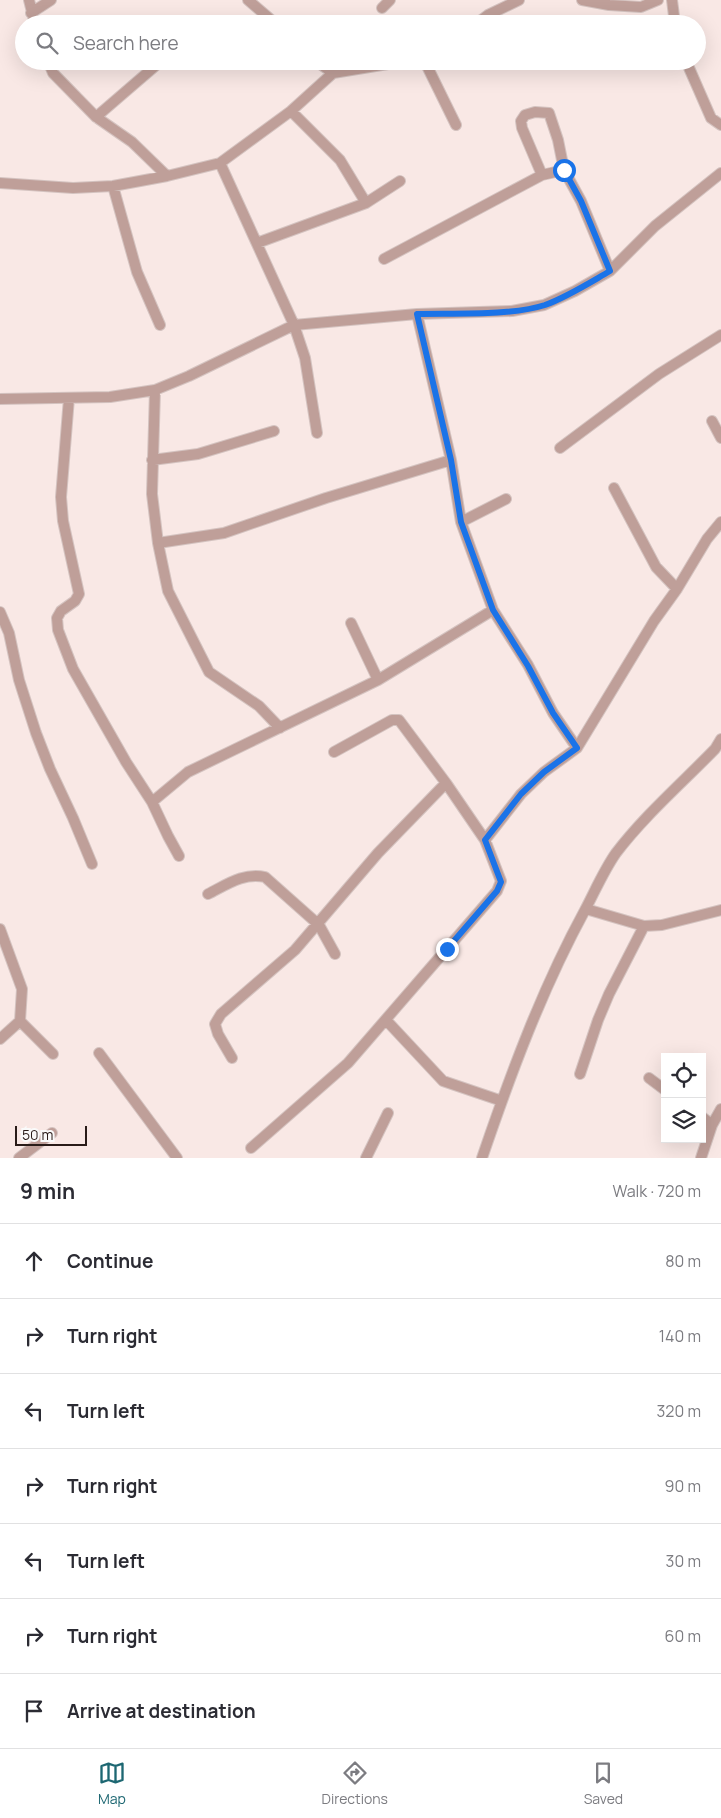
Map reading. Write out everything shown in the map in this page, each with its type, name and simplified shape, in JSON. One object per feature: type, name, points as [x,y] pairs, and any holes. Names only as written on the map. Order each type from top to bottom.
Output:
[{"type":"street","points":[[30,0],[31,13],[51,0]]},
{"type":"street","points":[[249,0],[266,15]]},
{"type":"street","points":[[382,8],[390,0]]},
{"type":"street","points":[[497,15],[518,0]]},
{"type":"street","points":[[582,0],[610,5],[641,7],[658,0]]},
{"type":"street","points":[[672,0],[674,15]]},
{"type":"street","points":[[52,70],[96,117],[132,142],[168,176]]},
{"type":"street","points":[[96,117],[151,70]]},
{"type":"street","points":[[330,70],[334,73]]},
{"type":"street","points":[[0,183],[73,188],[113,186],[168,176],[220,163],[291,111],[334,73],[352,70]]},
{"type":"street","points":[[430,70],[456,126]]},
{"type":"street","points":[[690,70],[711,118],[721,125]]},
{"type":"street","points":[[291,111],[340,160],[366,203]]},
{"type":"street","points":[[542,175],[522,128],[521,121],[525,115],[535,112],[549,114],[554,126],[564,170],[581,201],[610,271]]},
{"type":"street","points":[[220,163],[294,325],[305,358],[317,433]]},
{"type":"street","points":[[384,259],[542,175],[564,170]]},
{"type":"street","points":[[0,399],[110,397],[155,390],[189,376],[294,325],[417,314],[512,311],[544,305],[575,291],[610,271],[655,226],[721,173]]},
{"type":"street","points":[[257,243],[366,203],[400,180]]},
{"type":"street","points":[[113,186],[137,272],[160,325]]},
{"type":"street","points":[[417,314],[451,460],[461,522],[493,610],[528,666],[553,713],[577,748]]},
{"type":"street","points":[[560,448],[659,374],[721,335]]},
{"type":"street","points":[[155,390],[152,494],[158,543],[168,591],[209,672],[259,706],[280,728]]},
{"type":"street","points":[[69,398],[61,497],[63,521],[79,594],[75,601],[61,610],[57,618],[58,630],[73,669],[126,762],[152,802],[179,856]]},
{"type":"street","points":[[712,421],[721,438]]},
{"type":"street","points":[[152,460],[198,454],[274,432]]},
{"type":"street","points":[[158,543],[224,533],[326,498],[451,460]]},
{"type":"street","points":[[614,488],[656,567],[677,589]]},
{"type":"street","points":[[461,522],[506,499]]},
{"type":"street","points":[[485,840],[521,794],[544,772],[577,748],[654,621],[677,589],[707,539],[721,522]]},
{"type":"street","points":[[152,802],[188,772],[378,680],[493,610]]},
{"type":"street","points":[[0,612],[9,633],[18,680],[36,733],[92,864]]},
{"type":"street","points":[[351,623],[378,680]]},
{"type":"street","points":[[251,1148],[348,1063],[497,891],[501,882],[485,840],[446,783],[399,720],[392,720],[334,752]]},
{"type":"street","points":[[482,1158],[544,993],[564,948],[615,855],[638,826],[715,749],[721,739]]},
{"type":"street","points":[[232,1058],[218,1034],[215,1024],[221,1014],[295,950],[319,925],[378,854],[446,783]]},
{"type":"street","points":[[208,894],[244,876],[255,874],[265,876],[319,925],[335,954]]},
{"type":"street","points":[[586,909],[644,926],[662,925],[721,910]]},
{"type":"street","points":[[580,1074],[609,994],[644,926]]},
{"type":"street","points":[[0,928],[22,989],[20,1021],[0,1039]]},
{"type":"street","points":[[386,1020],[443,1081],[502,1101]]},
{"type":"street","points":[[20,1021],[52,1054]]},
{"type":"street","points":[[99,1054],[177,1158]]},
{"type":"street","points":[[649,1078],[661,1087]]},
{"type":"street","points":[[701,1158],[712,1125],[721,1109]]},
{"type":"street","points":[[366,1158],[388,1112]]},
{"type":"street","points":[[706,1120],[712,1125]]},
{"type":"street","points":[[19,1158],[52,1133]]},
{"type":"route","points":[[447,949],[497,891],[501,882],[485,840],[521,794],[544,772],[577,748],[553,713],[528,666],[493,610],[461,522],[451,460],[417,314],[512,311],[544,305],[575,291],[610,271],[581,201],[564,170]]}]
